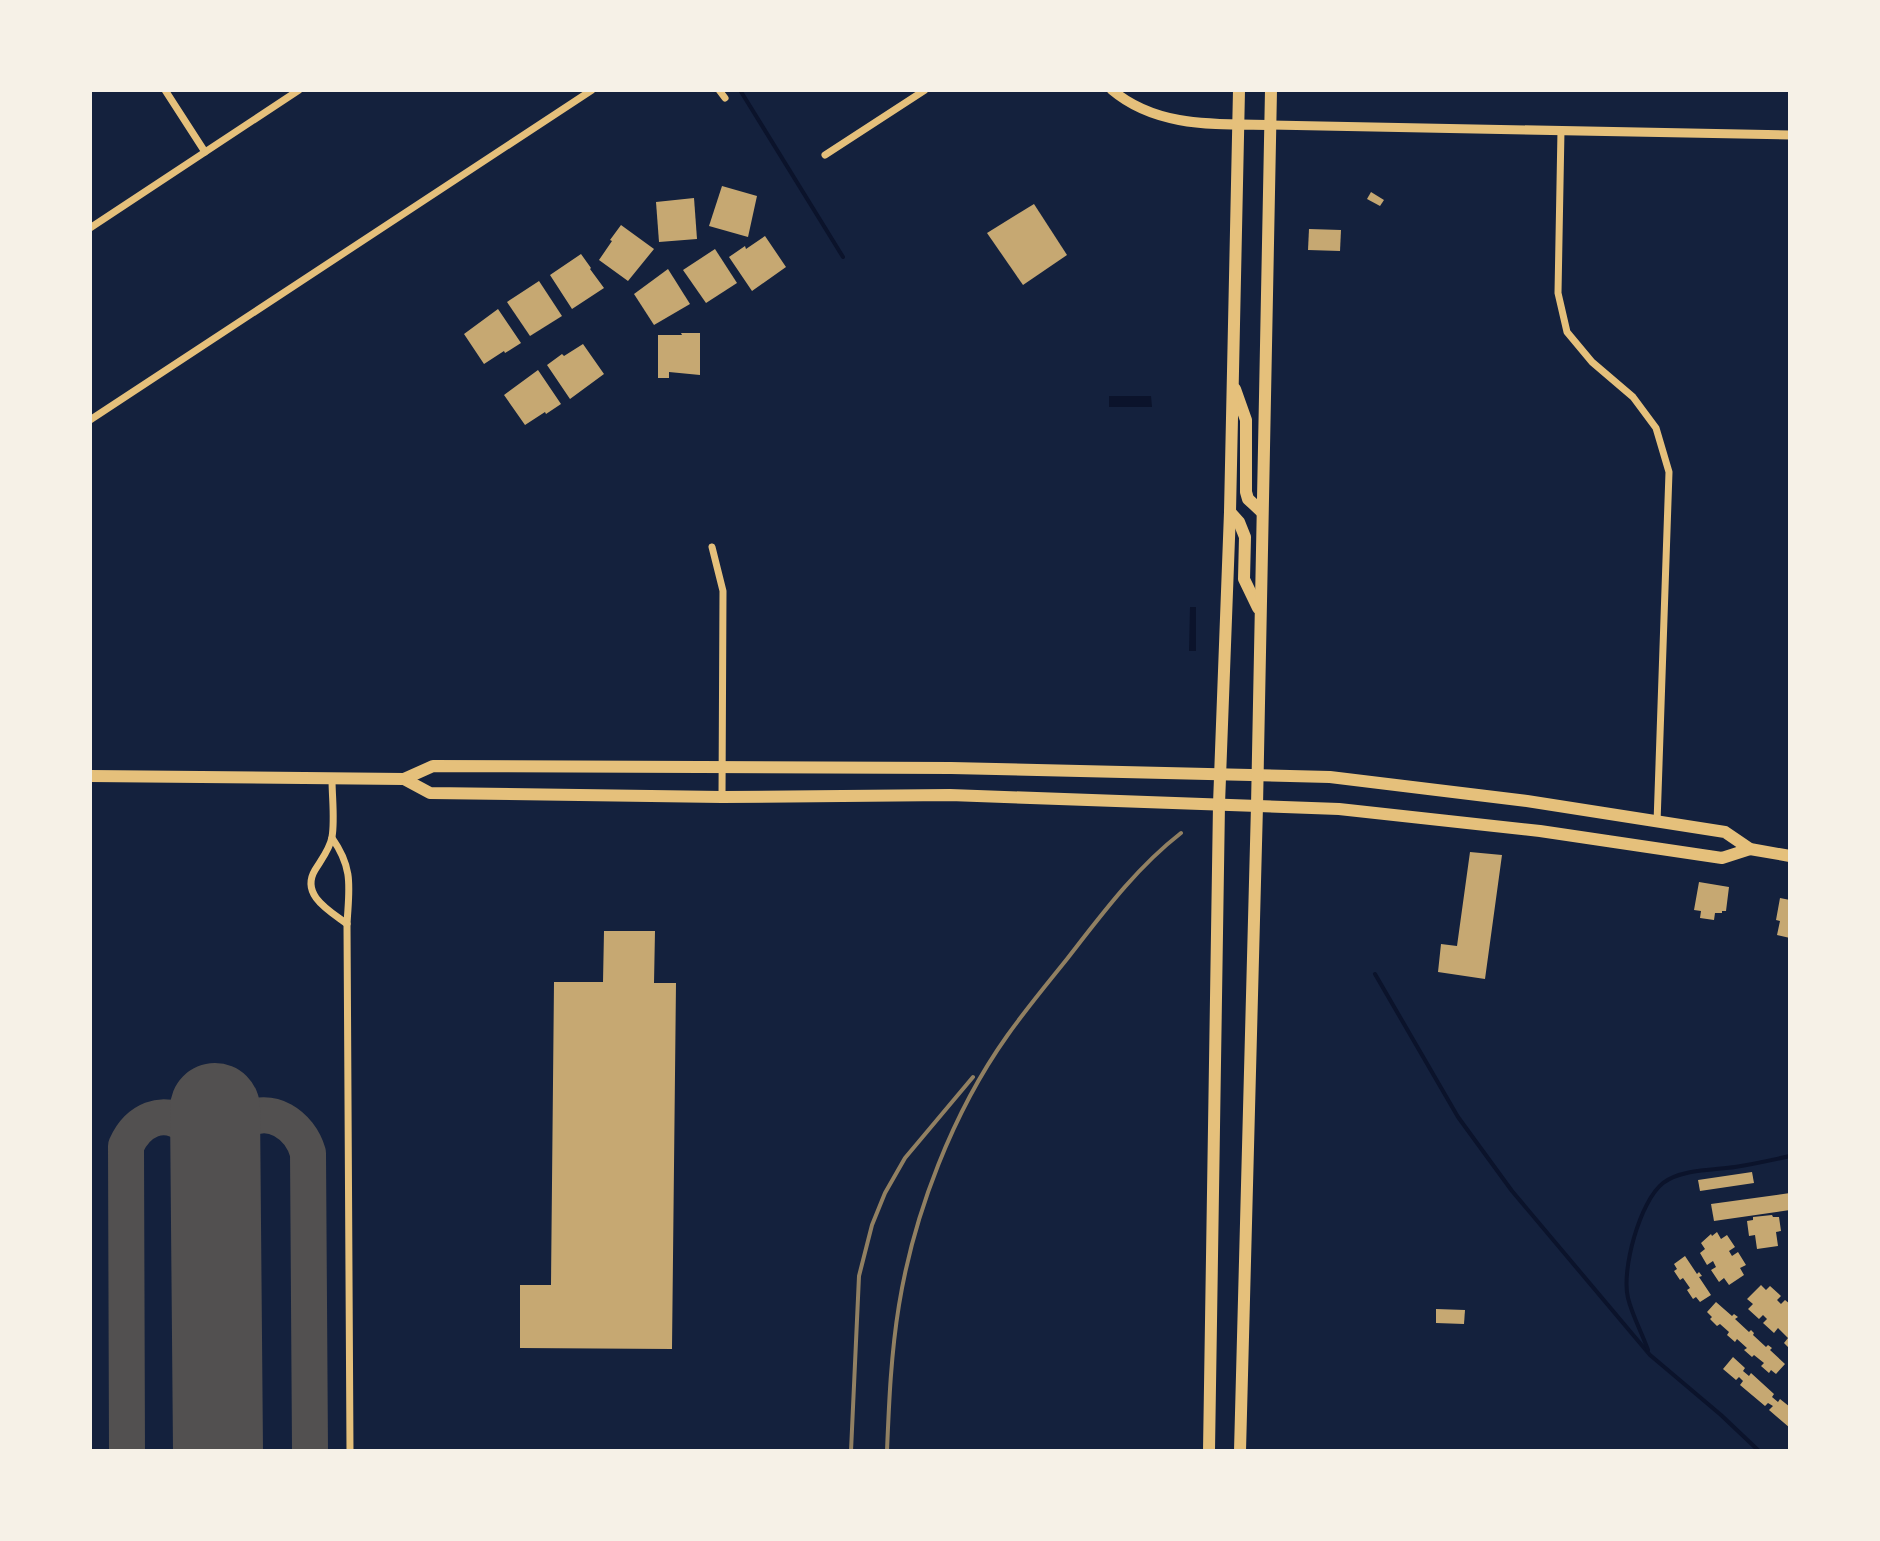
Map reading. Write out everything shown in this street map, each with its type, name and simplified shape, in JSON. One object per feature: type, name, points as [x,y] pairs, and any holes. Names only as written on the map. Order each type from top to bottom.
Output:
[{"type":"main road","points":[[1112,90],[1146,111],[1169,119],[1194,123],[1271,125]]},
{"type":"main road","points":[[1209,1451],[1219,804],[1230,512],[1239,90]]},
{"type":"main road","points":[[1240,1451],[1271,90]]},
{"type":"main road","points":[[1233,383],[1246,420],[1246,492],[1248,499],[1262,512]]},
{"type":"main road","points":[[1230,512],[1245,537],[1244,579],[1260,611]]},
{"type":"main road","points":[[90,776],[404,779],[433,766],[951,768],[1257,774],[1365,780],[1527,801],[1725,832],[1750,849],[1790,856]]},
{"type":"main road","points":[[404,779],[430,793],[722,797],[950,795],[1339,809],[1574,835],[1722,858],[1750,849]]},
{"type":"main road","points":[[1574,835],[1613,834],[1650,838],[1657,823]]},
{"type":"street","points":[[165,90],[205,152]]},
{"type":"street","points":[[90,228],[299,90]]},
{"type":"street","points":[[90,420],[592,90]]},
{"type":"street","points":[[719,90],[725,98]]},
{"type":"street","points":[[825,155],[925,90]]},
{"type":"street","points":[[1271,125],[1790,135]]},
{"type":"street","points":[[1561,130],[1558,293],[1567,332],[1592,362],[1633,397],[1656,428],[1669,472],[1657,823]]},
{"type":"street","points":[[712,547],[723,591],[722,797]]},
{"type":"street","points":[[332,779],[332,838],[311,880],[311,891],[316,899],[347,924]]},
{"type":"street","points":[[332,838],[341,850],[349,872],[350,1451]]},
{"type":"water","points":[[1109,396],[1151,396],[1152,407],[1109,407]]},
{"type":"water","points":[[1190,607],[1196,607],[1196,651],[1189,651]]},
{"type":"building","points":[[722,186],[757,196],[748,237],[709,226]]},
{"type":"building","points":[[1371,192],[1384,200],[1380,206],[1367,199]]},
{"type":"building","points":[[694,198],[697,239],[659,242],[656,202]]},
{"type":"building","points":[[1034,204],[1067,255],[1023,285],[987,233]]},
{"type":"building","points":[[621,225],[654,249],[628,281],[599,260]]},
{"type":"building","points":[[1309,229],[1341,230],[1340,251],[1308,250]]},
{"type":"building","points":[[765,236],[786,267],[752,291],[729,257]]},
{"type":"building","points":[[715,249],[737,283],[706,303],[683,270]]},
{"type":"building","points":[[581,254],[604,288],[572,309],[550,275]]},
{"type":"building","points":[[668,269],[690,304],[654,325],[634,294]]},
{"type":"building","points":[[539,281],[562,316],[530,336],[507,302]]},
{"type":"building","points":[[498,309],[521,343],[484,364],[464,334]]},
{"type":"building","points":[[700,333],[700,375],[669,372],[669,378],[658,378],[658,335]]},
{"type":"building","points":[[583,344],[604,374],[570,399],[547,365]]},
{"type":"building","points":[[538,370],[561,404],[525,425],[504,395]]},
{"type":"building","points":[[1470,852],[1502,855],[1485,979],[1438,972],[1441,944],[1457,946]]},
{"type":"building","points":[[1699,882],[1729,887],[1726,911],[1715,913],[1714,920],[1700,918],[1701,911],[1694,910]]},
{"type":"building","points":[[1780,898],[1790,900],[1790,938],[1777,935]]},
{"type":"building","points":[[604,931],[655,931],[654,983],[676,983],[672,1349],[520,1348],[520,1285],[551,1285],[554,982],[603,982]]},
{"type":"building","points":[[1752,1172],[1754,1183],[1700,1191],[1698,1180]]},
{"type":"building","points":[[1790,1193],[1790,1210],[1714,1221],[1711,1204]]},
{"type":"building","points":[[1753,1217],[1779,1217],[1781,1231],[1776,1232],[1778,1246],[1757,1249],[1755,1235],[1749,1236],[1747,1221],[1753,1220]]},
{"type":"building","points":[[1717,1232],[1721,1239],[1727,1235],[1735,1247],[1729,1251],[1732,1256],[1738,1252],[1746,1265],[1740,1268],[1744,1275],[1729,1285],[1724,1278],[1719,1282],[1711,1270],[1716,1267],[1713,1261],[1707,1265],[1700,1253],[1705,1249],[1701,1243]]},
{"type":"building","points":[[1685,1256],[1697,1274],[1699,1272],[1702,1276],[1699,1277],[1711,1295],[1700,1302],[1696,1297],[1693,1299],[1687,1290],[1690,1288],[1674,1271],[1677,1269],[1674,1264]]},
{"type":"building","points":[[1761,1285],[1766,1290],[1770,1286],[1781,1296],[1777,1300],[1781,1304],[1785,1300],[1790,1304],[1790,1349],[1784,1343],[1788,1338],[1778,1328],[1774,1333],[1763,1323],[1767,1319],[1763,1315],[1759,1319],[1748,1309],[1753,1304],[1747,1299]]},
{"type":"building","points":[[1716,1302],[1732,1316],[1738,1317],[1735,1319],[1749,1332],[1751,1330],[1766,1347],[1772,1348],[1770,1350],[1785,1364],[1776,1374],[1771,1370],[1769,1373],[1761,1366],[1764,1363],[1754,1355],[1752,1357],[1744,1350],[1747,1348],[1737,1339],[1735,1342],[1727,1335],[1729,1332],[1710,1319],[1712,1317],[1707,1312]]},
{"type":"building","points":[[1436,1309],[1465,1310],[1464,1324],[1436,1323]]},
{"type":"building","points":[[1733,1357],[1745,1368],[1743,1371],[1749,1376],[1751,1373],[1774,1394],[1772,1397],[1790,1407],[1790,1428],[1769,1410],[1773,1406],[1768,1403],[1765,1406],[1740,1385],[1743,1381],[1739,1377],[1736,1380],[1723,1369]]},
{"type":"waterway","points":[[740,90],[843,257]]},
{"type":"waterway","points":[[1375,974],[1458,1117],[1512,1191],[1650,1355],[1759,1451]]},
{"type":"waterway","points":[[1648,1350],[1628,1298],[1627,1271],[1640,1220],[1655,1192],[1670,1178],[1679,1175],[1790,1156]]},
{"type":"taxiway","points":[[127,1451],[126,1146],[144,1124],[160,1117],[169,1118],[191,1129],[216,1159],[238,1125],[263,1115],[283,1120],[291,1126],[308,1153],[310,1451]]},
{"type":"runway","points":[[215,1108],[218,1451]]},
{"type":"railway","points":[[887,1451],[894,1342],[906,1270],[926,1199],[953,1130],[987,1066],[1022,1016],[1120,892],[1181,833]]},
{"type":"railway","points":[[851,1451],[859,1276],[872,1225],[885,1193],[905,1158],[973,1077]]}]
